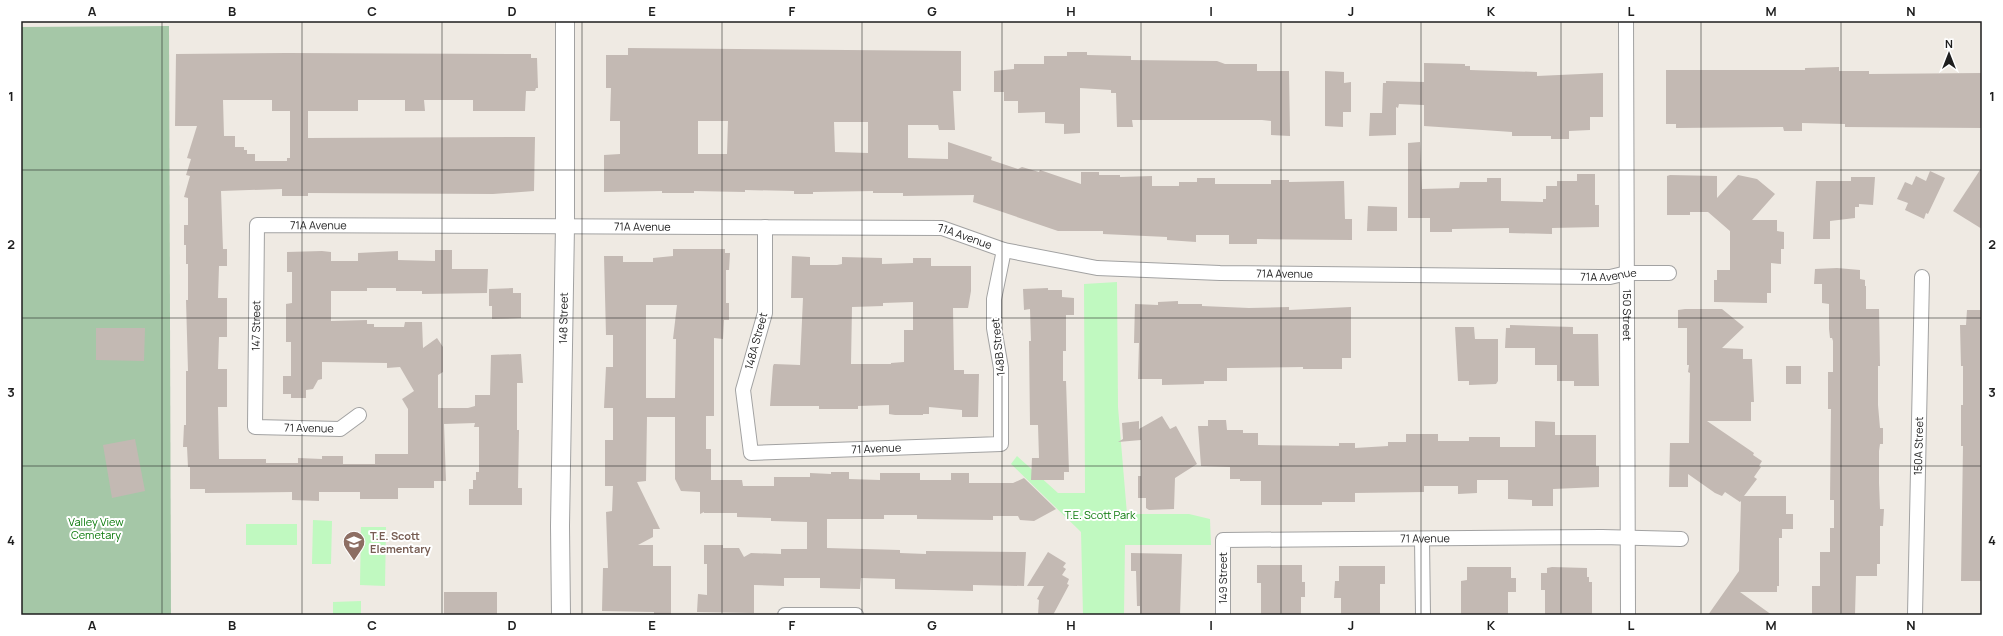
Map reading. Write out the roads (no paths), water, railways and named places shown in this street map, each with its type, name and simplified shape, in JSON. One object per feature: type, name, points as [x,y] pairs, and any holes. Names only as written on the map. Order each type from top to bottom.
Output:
[{"type":"street","name":"148 Street","points":[[561,615],[560,526],[565,226],[565,21]]},
{"type":"street","name":"150 Street","points":[[1626,21],[1628,615]]},
{"type":"street","name":"71A Avenue","points":[[257,225],[942,228],[1004,250],[1097,268],[1220,273],[1610,278],[1627,273],[1669,273]]},
{"type":"street","name":"147 Street","points":[[255,427],[257,225]]},
{"type":"street","name":"148A Street","points":[[750,453],[743,390],[765,313],[765,227]]},
{"type":"street","name":"148B Street","points":[[1001,444],[1001,368],[994,328],[994,299],[1004,250]]},
{"type":"street","name":"150A Street","points":[[1915,615],[1922,277]]},
{"type":"street","name":"71 Avenue","points":[[255,427],[340,429],[359,415]]},
{"type":"street","name":"71 Avenue","points":[[750,453],[1001,444]]},
{"type":"street","name":"71 Avenue","points":[[1223,540],[1628,537]]},
{"type":"street","points":[[1628,537],[1681,539]]},
{"type":"street","points":[[1422,539],[1423,615]]},
{"type":"street","name":"149 Street","points":[[1223,540],[1223,615]]},
{"type":"street","points":[[785,614],[856,615]]},
{"type":"place","name":"T.E. Scott Elementary","points":[[354,562]]},
{"type":"park label","name":"T.E. Scott Park","points":[[1100,515]]},
{"type":"park label","name":"Valley View Cemetary","points":[[96,528]]}]
